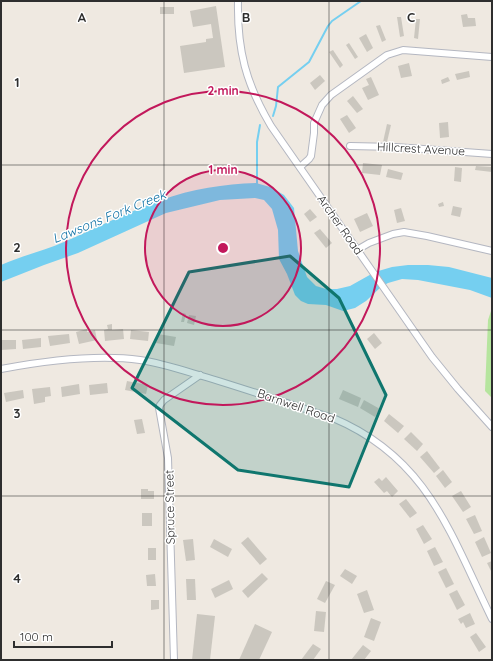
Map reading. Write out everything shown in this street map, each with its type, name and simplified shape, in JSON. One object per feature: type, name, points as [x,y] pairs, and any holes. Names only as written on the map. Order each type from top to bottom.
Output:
[{"type":"street","name":"Archer Road","points":[[238,1],[239,40],[242,55],[250,84],[268,122],[432,357],[492,427]]},
{"type":"street","points":[[300,167],[310,159],[314,123],[322,105],[332,95],[387,55],[403,50],[492,57]]},
{"type":"street","name":"Hillcrest Avenue","points":[[350,146],[492,154]]},
{"type":"street","points":[[357,250],[369,242],[404,232],[492,251]]},
{"type":"street","name":"Barnwell Road","points":[[1,369],[64,360],[124,358],[154,362],[200,375],[333,418],[363,432],[388,451],[412,474],[432,500],[451,533],[492,619]]},
{"type":"street","name":"Spruce Street","points":[[174,660],[168,458],[167,444],[159,408],[164,400],[200,375]]},
{"type":"highlighted area","points":[[290,256],[339,298],[386,395],[349,487],[238,470],[132,388],[189,272]]},
{"type":"green space","points":[[492,308],[492,398],[485,391],[488,320]]},
{"type":"water","points":[[256,183],[270,187],[284,195],[294,208],[298,251],[307,277],[316,286],[326,289],[337,289],[350,286],[375,272],[392,267],[428,265],[449,267],[492,278],[492,298],[470,290],[418,280],[402,279],[388,283],[381,287],[366,301],[355,308],[343,311],[326,305],[308,304],[301,301],[295,295],[287,274],[279,259],[278,230],[272,209],[264,200],[255,198],[220,200],[166,213],[78,253],[1,282],[1,265],[64,242],[149,205],[173,196],[196,190]]},
{"type":"building","points":[[216,6],[225,67],[184,73],[180,46],[206,42],[206,39],[213,38],[211,24],[193,27],[190,11]]},
{"type":"building","points":[[160,7],[174,7],[174,14],[160,14]]},
{"type":"building","points":[[467,14],[468,18],[475,18],[476,26],[463,27],[461,15]]},
{"type":"building","points":[[397,17],[401,17],[404,36],[400,37]]},
{"type":"building","points":[[416,19],[420,19],[418,39],[414,38]]},
{"type":"building","points":[[380,25],[386,40],[382,42],[376,26]]},
{"type":"building","points":[[366,34],[373,48],[367,52],[359,38]]},
{"type":"building","points":[[349,43],[358,57],[355,59],[346,45]]},
{"type":"building","points":[[333,50],[343,65],[340,68],[329,52]]},
{"type":"building","points":[[409,63],[412,76],[401,78],[398,66]]},
{"type":"building","points":[[469,71],[470,77],[457,80],[455,74]]},
{"type":"building","points":[[320,75],[325,81],[315,90],[310,83]]},
{"type":"building","points":[[371,77],[379,95],[368,100],[362,88],[369,85],[366,79]]},
{"type":"building","points":[[448,77],[450,81],[442,84],[441,80]]},
{"type":"building","points":[[353,96],[363,109],[357,113],[347,101]]},
{"type":"building","points":[[347,115],[356,128],[349,133],[340,119]]},
{"type":"building","points":[[448,122],[449,137],[440,138],[439,123]]},
{"type":"building","points":[[387,124],[391,125],[387,142],[383,142]]},
{"type":"building","points":[[363,163],[382,165],[380,175],[362,173]]},
{"type":"building","points":[[476,166],[492,167],[492,172],[475,170]]},
{"type":"building","points":[[455,167],[462,168],[461,182],[454,181]]},
{"type":"building","points":[[388,169],[403,173],[401,180],[386,177]]},
{"type":"building","points":[[443,202],[444,206],[439,207],[438,204]]},
{"type":"building","points":[[453,206],[462,208],[460,217],[451,215]]},
{"type":"building","points":[[401,208],[405,221],[397,223],[394,210]]},
{"type":"building","points":[[310,209],[317,217],[310,222],[304,214]]},
{"type":"building","points":[[367,213],[373,226],[360,232],[354,219]]},
{"type":"building","points":[[320,229],[332,243],[326,248],[314,233]]},
{"type":"building","points":[[183,313],[186,314],[184,322],[181,322]]},
{"type":"building","points":[[189,315],[196,316],[194,325],[187,323]]},
{"type":"building","points":[[112,324],[112,330],[123,329],[124,339],[105,341],[104,330],[108,329],[107,325]]},
{"type":"building","points":[[87,329],[87,332],[95,330],[97,340],[79,344],[76,332]]},
{"type":"building","points":[[131,330],[149,332],[148,341],[130,339]]},
{"type":"building","points":[[374,333],[382,343],[375,349],[367,339]]},
{"type":"building","points":[[69,334],[70,343],[50,346],[48,336]]},
{"type":"building","points":[[158,334],[176,337],[174,346],[156,343]]},
{"type":"building","points":[[41,338],[41,347],[23,349],[22,340]]},
{"type":"building","points":[[1,340],[16,340],[16,349],[1,350]]},
{"type":"building","points":[[127,381],[148,385],[146,394],[125,390]]},
{"type":"building","points":[[107,383],[108,393],[90,395],[89,385]]},
{"type":"building","points":[[79,384],[80,394],[62,397],[61,387]]},
{"type":"building","points":[[50,387],[51,396],[45,397],[45,402],[34,404],[32,389]]},
{"type":"building","points":[[23,390],[24,398],[6,402],[4,393]]},
{"type":"building","points":[[343,390],[361,398],[358,407],[339,399]]},
{"type":"building","points":[[364,400],[380,409],[375,417],[360,408]]},
{"type":"building","points":[[389,414],[404,426],[398,433],[384,421]]},
{"type":"building","points":[[142,419],[145,433],[137,434],[134,420]]},
{"type":"building","points":[[411,432],[423,444],[417,451],[404,439]]},
{"type":"building","points":[[427,451],[440,468],[434,473],[420,457]]},
{"type":"building","points":[[443,470],[452,482],[445,488],[436,476]]},
{"type":"building","points":[[386,477],[398,491],[392,497],[387,491],[384,493],[374,482],[379,478],[382,481]]},
{"type":"building","points":[[141,489],[154,491],[154,499],[141,499]]},
{"type":"building","points":[[461,491],[471,507],[463,512],[452,496]]},
{"type":"building","points":[[406,499],[417,513],[410,518],[399,504]]},
{"type":"building","points":[[142,513],[152,513],[152,526],[142,526]]},
{"type":"building","points":[[475,515],[482,531],[474,534],[466,519]]},
{"type":"building","points":[[423,525],[432,539],[424,544],[416,529]]},
{"type":"building","points":[[248,537],[267,559],[260,565],[241,543]]},
{"type":"building","points":[[484,537],[491,553],[482,557],[475,542]]},
{"type":"building","points":[[193,539],[195,560],[186,561],[183,540]]},
{"type":"building","points":[[214,539],[232,549],[228,557],[210,547]]},
{"type":"building","points":[[435,547],[443,562],[434,566],[427,551]]},
{"type":"building","points":[[148,548],[156,548],[156,560],[148,560]]},
{"type":"building","points":[[492,561],[492,573],[487,563]]},
{"type":"building","points":[[446,568],[454,584],[446,588],[438,572]]},
{"type":"building","points":[[345,569],[357,576],[352,584],[340,576]]},
{"type":"building","points":[[262,573],[268,579],[248,598],[242,591]]},
{"type":"building","points":[[155,574],[156,586],[147,586],[146,575]]},
{"type":"building","points":[[186,579],[195,579],[196,600],[187,600]]},
{"type":"building","points":[[229,580],[233,589],[215,598],[211,589]]},
{"type":"building","points":[[326,581],[335,585],[325,603],[317,599]]},
{"type":"building","points":[[367,590],[374,610],[364,613],[357,594]]},
{"type":"building","points":[[457,590],[465,605],[457,610],[449,594]]},
{"type":"building","points":[[151,600],[159,600],[159,609],[151,610]]},
{"type":"building","points":[[316,611],[326,612],[324,632],[314,631]]},
{"type":"building","points":[[470,613],[475,624],[466,628],[463,622],[461,624],[458,619]]},
{"type":"building","points":[[197,614],[215,616],[210,660],[192,660]]},
{"type":"building","points":[[371,618],[381,622],[374,641],[364,637]]},
{"type":"building","points":[[255,624],[272,632],[259,660],[239,660]]},
{"type":"building","points":[[476,633],[486,647],[479,652],[470,637]]},
{"type":"building","points":[[313,644],[321,649],[313,660],[301,660]]},
{"type":"building","points":[[363,645],[371,651],[364,660],[351,660]]},
{"type":"waterway","points":[[273,116],[276,106],[278,87],[309,62],[332,21],[361,1]]},
{"type":"waterway","points":[[257,184],[257,142],[260,125]]},
{"type":"water label","name":"Lawsons Fork Creek","points":[[109,216]]}]
